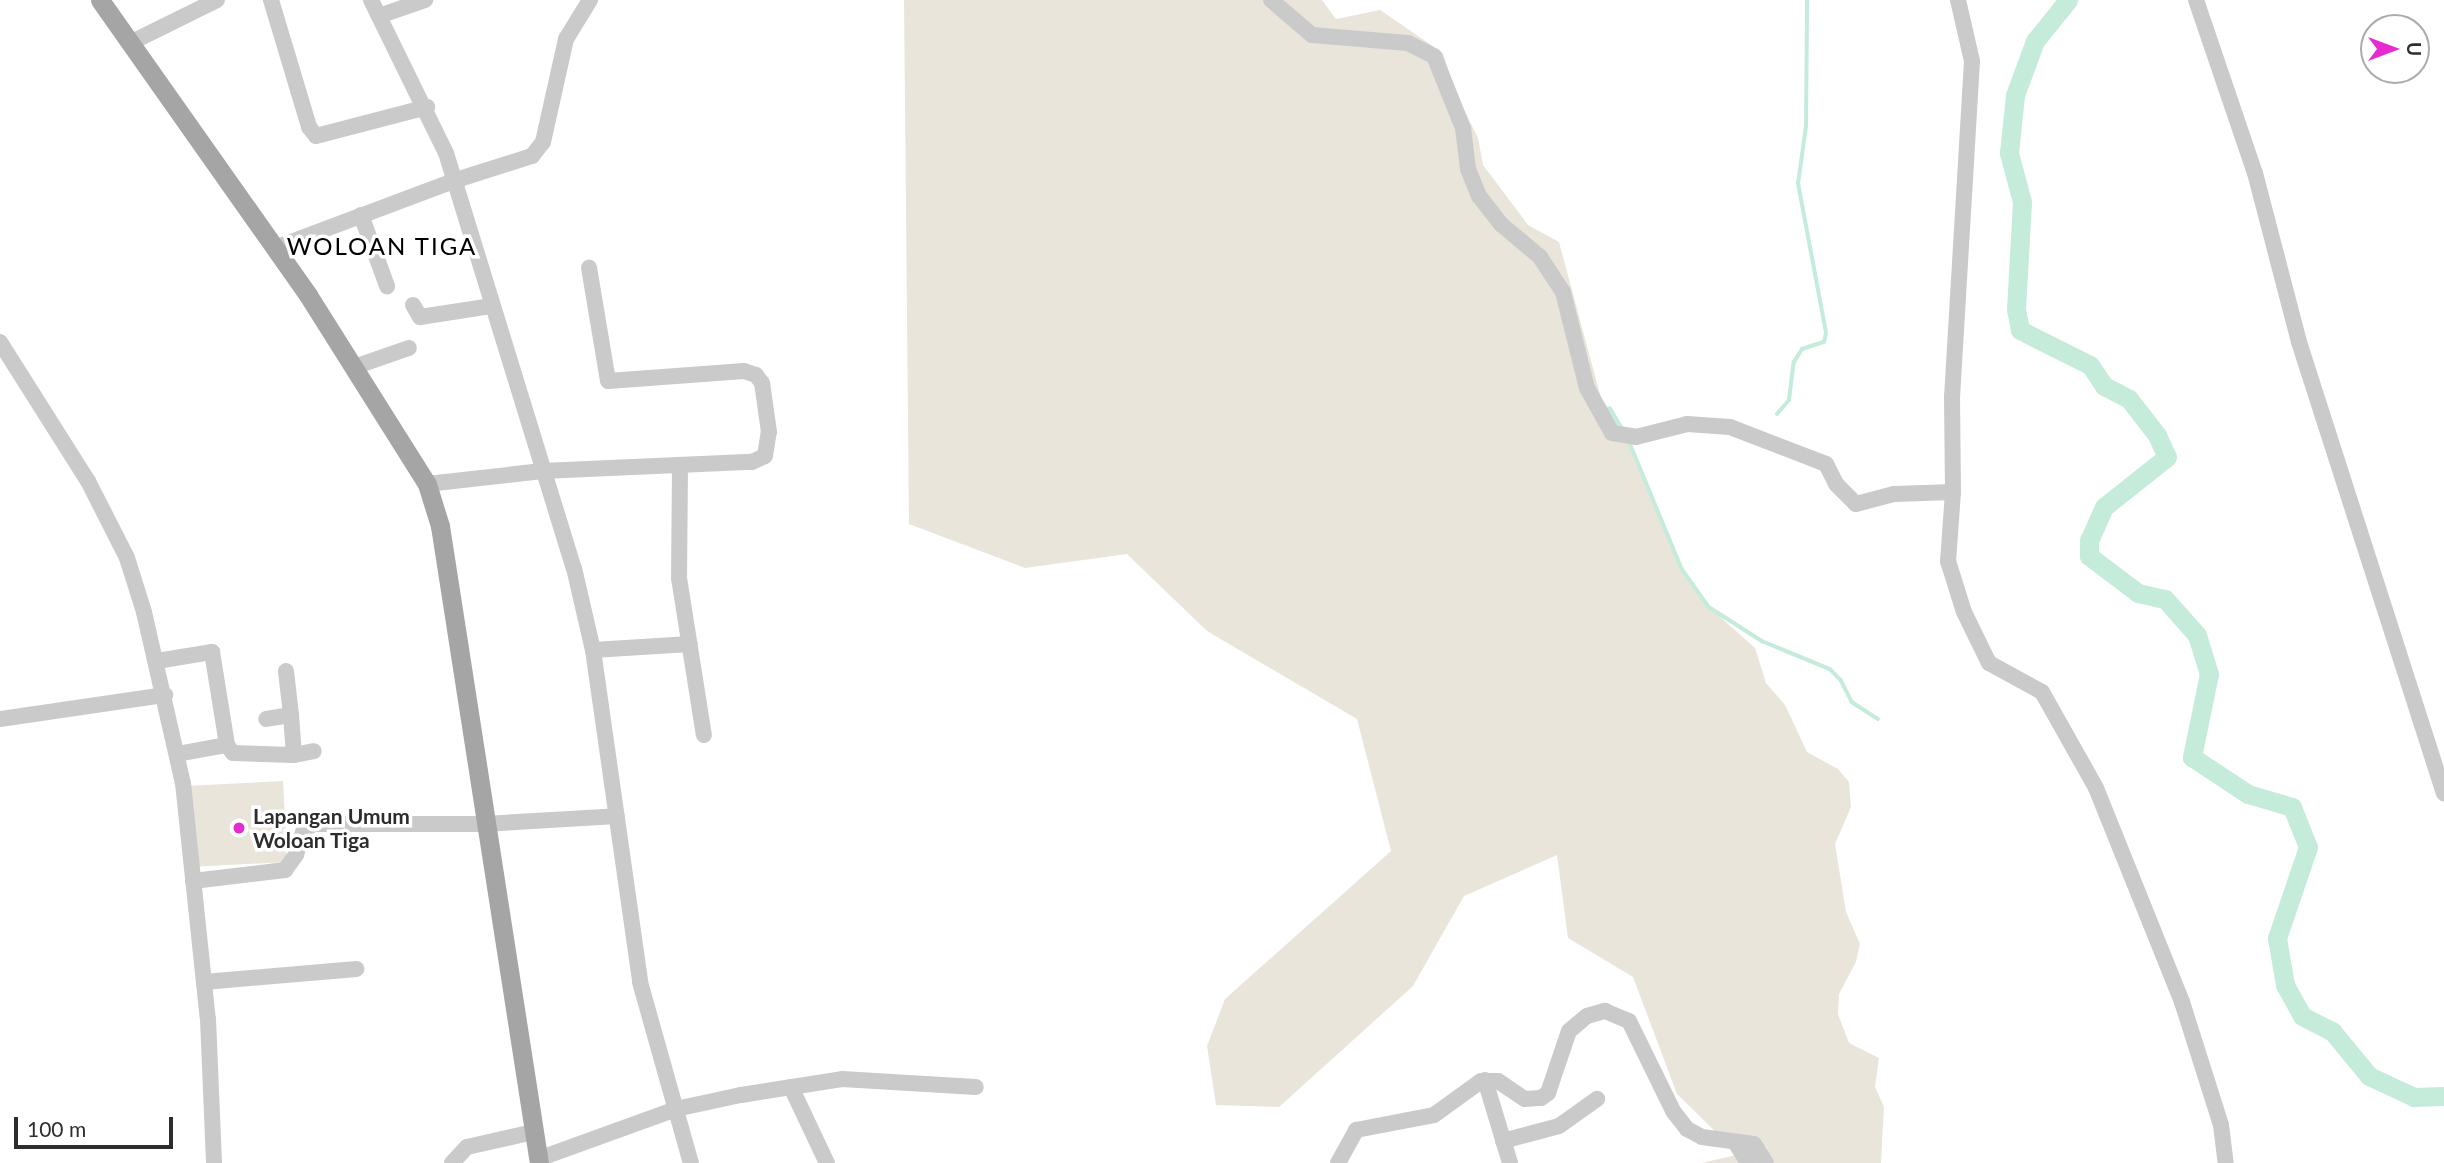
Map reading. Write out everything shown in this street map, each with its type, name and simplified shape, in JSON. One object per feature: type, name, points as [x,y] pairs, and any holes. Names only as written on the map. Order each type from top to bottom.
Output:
[{"type":"main road","points":[[100,0],[275,248],[427,484],[440,526],[484,824],[510,958],[539,1161]]},
{"type":"street","points":[[130,43],[217,0]]},
{"type":"street","points":[[271,0],[309,127],[316,136],[427,107]]},
{"type":"street","points":[[372,0],[427,107],[453,181],[573,568],[593,650],[640,982],[691,1163]]},
{"type":"street","points":[[379,16],[425,0]]},
{"type":"street","points":[[275,248],[453,181],[515,165],[540,148],[566,39],[590,0]]},
{"type":"street","points":[[1271,0],[1312,35],[1408,43],[1434,56],[1463,128],[1468,169],[1479,196],[1502,225],[1540,257],[1563,292],[1587,388],[1612,433],[1636,437],[1687,424],[1730,427],[1826,464],[1836,484],[1856,504],[1894,494],[1953,492]]},
{"type":"street","points":[[1958,0],[1972,61],[1952,396],[1953,492],[1948,561],[1964,612],[1989,663],[2042,692],[2096,788],[2182,1002],[2221,1125],[2226,1163]]},
{"type":"street","points":[[2196,0],[2255,173],[2299,342],[2444,793]]},
{"type":"street","points":[[361,215],[387,286]]},
{"type":"street","points":[[427,484],[542,471],[752,462],[765,456],[769,432],[762,383],[744,371],[608,381],[589,268]]},
{"type":"street","points":[[413,305],[420,317],[492,306]]},
{"type":"street","points":[[0,342],[69,448],[127,558],[157,661],[177,754],[193,881],[204,982],[214,1163]]},
{"type":"street","points":[[354,367],[409,348]]},
{"type":"street","points":[[680,466],[679,578],[704,735]]},
{"type":"street","points":[[593,650],[690,645]]},
{"type":"street","points":[[157,661],[212,652],[227,745],[242,756],[295,755],[314,751]]},
{"type":"street","points":[[286,671],[295,755]]},
{"type":"street","points":[[0,719],[165,695]]},
{"type":"street","points":[[266,719],[291,715]]},
{"type":"street","points":[[177,754],[227,745]]},
{"type":"street","points":[[193,881],[285,870],[296,855],[303,832],[313,824],[484,824],[617,816]]},
{"type":"street","points":[[204,982],[356,969]]},
{"type":"street","points":[[1338,1163],[1356,1130],[1434,1115],[1485,1080],[1504,1084],[1525,1099],[1541,1098],[1548,1093],[1569,1031],[1587,1016],[1614,1012],[1634,1030],[1679,1121],[1702,1137],[1759,1147],[1766,1163]]},
{"type":"street","points":[[539,1161],[676,1109],[791,1087],[842,1079],[976,1087]]},
{"type":"street","points":[[1485,1080],[1510,1163]]},
{"type":"street","points":[[791,1087],[827,1163]]},
{"type":"street","points":[[1503,1141],[1559,1125],[1597,1099]]},
{"type":"street","points":[[452,1163],[467,1147],[533,1132]]},
{"type":"street","points":[[1735,1142],[1748,1163]]},
{"type":"shaded area","points":[[904,0],[1322,0],[1336,19],[1380,10],[1443,53],[1455,92],[1478,138],[1483,165],[1528,225],[1559,242],[1601,398],[1622,427],[1642,468],[1682,569],[1709,607],[1755,648],[1766,683],[1785,705],[1807,752],[1838,769],[1849,782],[1851,807],[1835,844],[1846,912],[1860,944],[1856,962],[1839,994],[1838,1014],[1849,1043],[1879,1058],[1875,1087],[1884,1107],[1881,1163],[1701,1163],[1768,1148],[1722,1138],[1677,1094],[1633,977],[1568,938],[1557,855],[1464,896],[1413,986],[1279,1107],[1216,1105],[1207,1046],[1225,999],[1391,851],[1357,719],[1207,631],[1127,554],[1025,568],[909,524]]},
{"type":"shaded area","name":"Lapangan Umum Woloan Tiga","points":[[283,781],[287,862],[194,867],[190,786]]},
{"type":"waterway","points":[[1777,414],[1789,400],[1794,362],[1802,349],[1824,342],[1826,333],[1798,184],[1806,126],[1807,0]]},
{"type":"waterway","points":[[2068,0],[2035,41],[2015,95],[2009,153],[2022,202],[2016,309],[2020,330],[2090,365],[2104,386],[2129,399],[2157,435],[2167,457],[2104,507],[2089,540],[2089,556],[2138,593],[2165,599],[2197,635],[2209,674],[2192,757],[2248,794],[2292,807],[2308,847],[2277,938],[2285,985],[2302,1016],[2332,1031],[2369,1076],[2414,1097],[2444,1096]]},
{"type":"waterway","points":[[1610,408],[1624,431]]},
{"type":"waterway","points":[[1629,441],[1682,569],[1709,607],[1762,641],[1830,669],[1841,680],[1852,702],[1878,719]]},
{"type":"place","name":"Lapangan Umum Woloan Tiga","points":[[239,828]]},
{"type":"district","name":"WOLOAN TIGA","points":[[382,246]]}]
